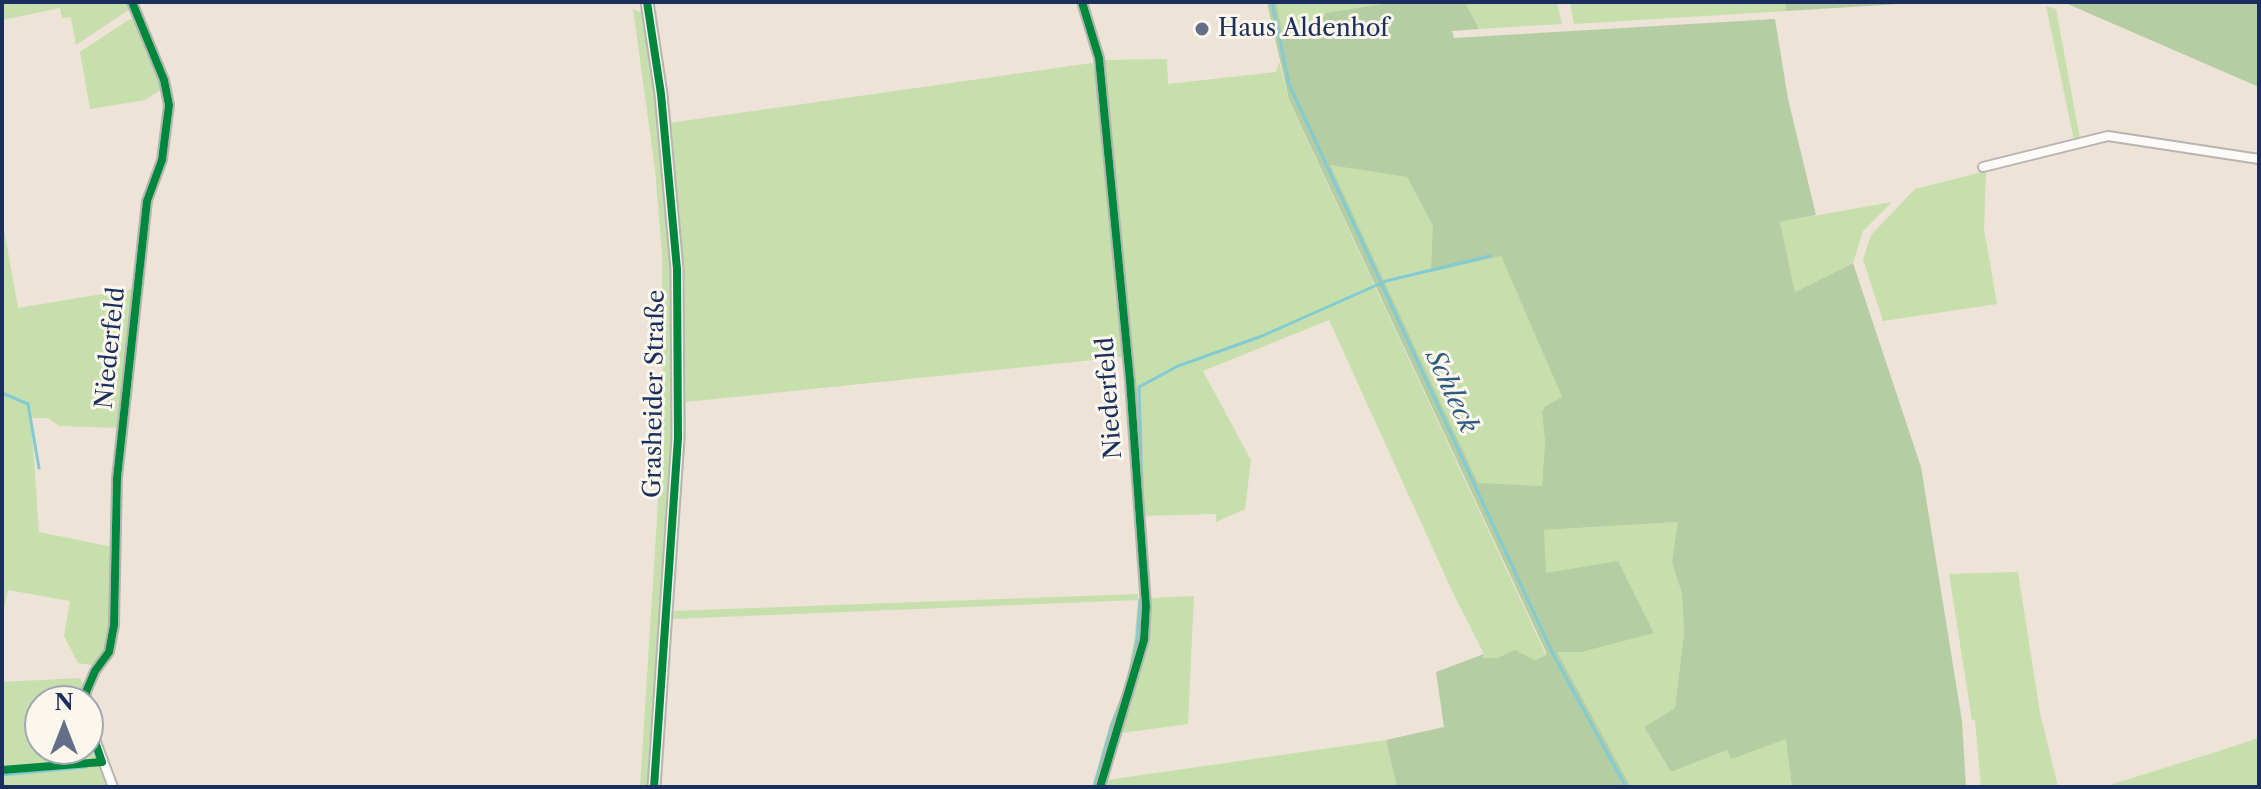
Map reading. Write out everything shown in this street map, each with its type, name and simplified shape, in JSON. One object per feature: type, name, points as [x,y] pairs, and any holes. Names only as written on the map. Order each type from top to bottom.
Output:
[{"type":"street","name":"Niederfeld","points":[[89,685],[109,652],[114,625],[119,463],[147,201],[162,160],[169,105],[164,80],[132,2]]},
{"type":"street","name":"Grasheider Straße","points":[[647,2],[667,151],[677,269],[678,438],[654,787]]},
{"type":"street","name":"Niederfeld","points":[[1082,2],[1099,58],[1130,381],[1146,606],[1144,640],[1100,787]]},
{"type":"street","points":[[1983,167],[2108,136],[2259,159]]},
{"type":"street","points":[[104,763],[113,787]]},
{"type":"green space","points":[[2,2],[127,2],[130,9],[76,45],[71,17],[62,18],[60,8],[2,20]]},
{"type":"green space","points":[[1267,2],[1276,2],[1283,34],[1294,26],[1317,26],[1326,13],[1396,2],[1465,2],[1479,29],[1452,31],[1454,38],[1775,19],[1788,99],[1816,215],[1780,222],[1795,292],[1853,263],[1921,467],[1962,721],[1966,787],[1792,787],[1786,739],[1731,759],[1727,750],[1671,772],[1644,727],[1675,708],[1684,633],[1682,594],[1672,562],[1678,522],[1544,530],[1546,573],[1618,561],[1654,633],[1581,652],[1557,652],[1631,787],[1397,787],[1386,740],[1444,727],[1436,672],[1484,654],[1483,658],[1497,658],[1515,650],[1535,660],[1546,655],[1546,652],[1289,100]],"holes":[[[1330,165],[1407,177],[1433,226],[1431,272],[1501,256],[1562,397],[1545,406],[1542,412],[1545,442],[1542,486],[1478,483]]]},
{"type":"green space","points":[[1276,2],[1396,2],[1317,26],[1294,26],[1283,35]]},
{"type":"green space","points":[[1465,2],[1557,2],[1562,24],[1479,29]]},
{"type":"green space","points":[[1570,2],[1786,2],[1786,11],[1574,24]]},
{"type":"green space","points":[[1786,2],[1931,2],[1786,11]]},
{"type":"green space","points":[[2063,2],[2259,2],[2259,87]]},
{"type":"green space","points":[[2046,6],[2056,9],[2080,139],[2074,140]]},
{"type":"green space","points":[[633,9],[646,15],[661,122],[672,239],[673,463],[650,787],[640,787],[663,423],[662,254],[655,169]]},
{"type":"green space","points":[[130,19],[136,21],[162,89],[145,100],[90,109],[80,52]]},
{"type":"green space","points":[[1167,59],[1168,84],[1276,72],[1279,62],[1289,101],[1546,655],[1535,660],[1515,651],[1497,658],[1483,658],[1484,654],[1329,320],[1203,371],[1251,460],[1245,509],[1216,522],[1216,514],[1141,516],[1136,391],[1103,60]]},
{"type":"green space","points":[[1092,63],[1098,84],[1122,357],[686,402],[672,611],[1138,594],[1138,599],[1142,599],[1143,612],[1139,640],[1128,689],[1096,787],[1092,787],[1110,724],[1125,687],[1138,600],[672,619],[669,612],[679,470],[676,203],[669,123]]},
{"type":"green space","points":[[1329,164],[1407,177],[1433,226],[1501,255],[1562,397],[1545,406],[1542,412],[1545,442],[1542,486],[1478,484]]},
{"type":"green space","points":[[1986,171],[1984,229],[1997,304],[1883,321],[1863,259],[1871,235],[1915,189]]},
{"type":"green space","points":[[1892,202],[1863,231],[1853,263],[1795,292],[1780,222]]},
{"type":"green space","points":[[2,218],[18,308],[133,289],[119,428],[59,426],[48,418],[31,418],[39,532],[113,547],[111,622],[105,655],[97,666],[78,663],[64,636],[70,601],[8,590],[2,618]]},
{"type":"green space","points":[[1679,522],[1672,562],[1682,594],[1684,633],[1675,708],[1644,727],[1671,772],[1727,750],[1731,758],[1787,738],[1792,787],[1631,787],[1557,652],[1581,652],[1546,573],[1543,530]]},
{"type":"green space","points":[[2018,572],[2040,713],[2058,787],[1981,787],[1975,720],[1972,720],[1949,574]]},
{"type":"green space","points":[[1194,596],[1188,724],[1121,733],[1146,641],[1148,598]]},
{"type":"green space","points":[[672,619],[661,787],[657,787],[668,620]]},
{"type":"green space","points":[[80,678],[84,685],[24,685],[24,765],[101,765],[110,787],[2,787],[2,682]]},
{"type":"green space","points":[[2259,738],[2259,787],[2103,787],[2219,751]]},
{"type":"green space","points":[[1386,740],[1397,787],[1105,787],[1107,780]]},
{"type":"waterway","name":"Schleck","points":[[1272,2],[1289,84],[1552,652],[1626,787]]},
{"type":"waterway","points":[[1142,487],[1139,387],[1178,366],[1262,336],[1386,281],[1490,256]]},
{"type":"waterway","points":[[2,393],[28,404],[39,468]]},
{"type":"waterway","points":[[1146,550],[1148,579]]},
{"type":"waterway","points":[[1130,673],[1137,640],[1140,600]]},
{"type":"waterway","points":[[1094,787],[1123,696]]},
{"type":"waterway","points":[[2,775],[86,767]]},
{"type":"cycle path","points":[[89,685],[109,652],[114,625],[117,478],[147,201],[162,160],[169,105],[164,80],[132,2]]},
{"type":"cycle path","points":[[647,2],[661,94],[677,269],[678,438],[654,787]]},
{"type":"cycle path","points":[[1082,2],[1099,58],[1130,381],[1146,606],[1144,640],[1100,787]]},
{"type":"cycle path","points":[[2,770],[64,765]]},
{"type":"place","name":"Haus Aldenhof","points":[[1202,29]]}]
